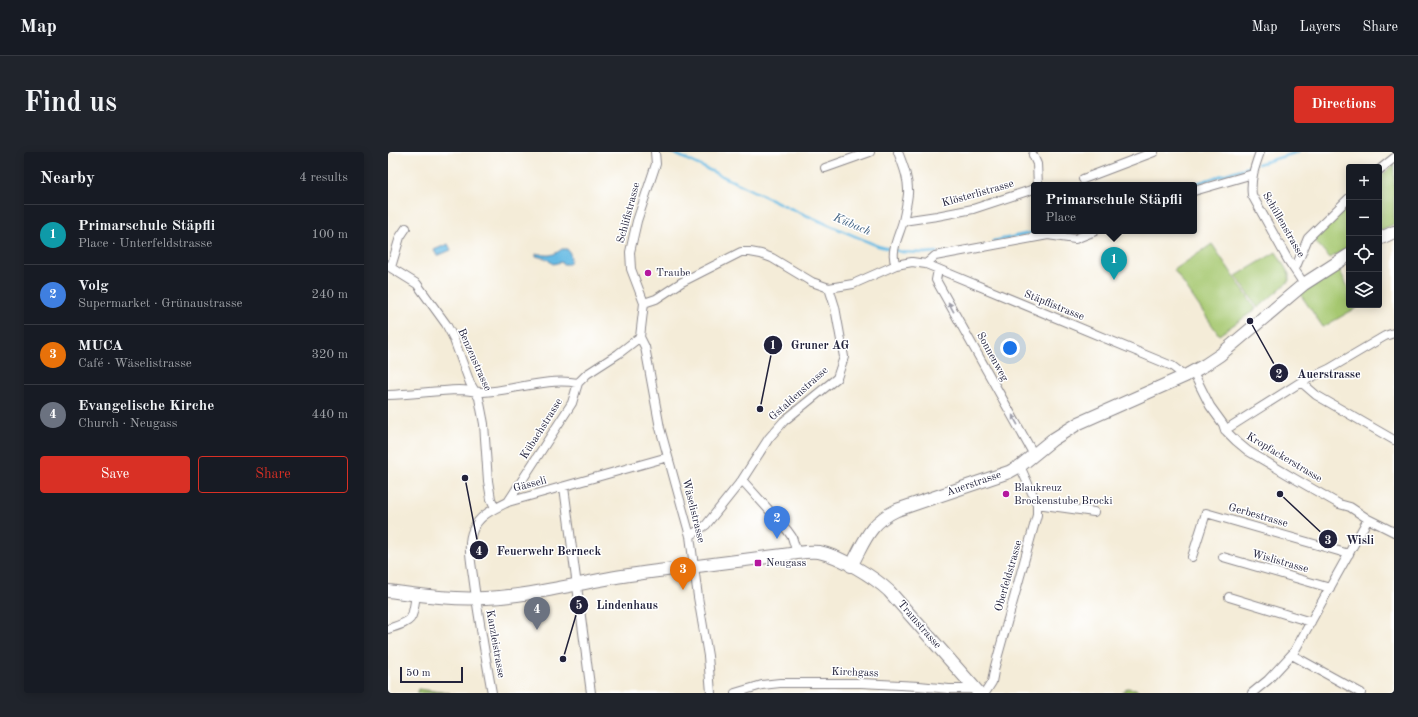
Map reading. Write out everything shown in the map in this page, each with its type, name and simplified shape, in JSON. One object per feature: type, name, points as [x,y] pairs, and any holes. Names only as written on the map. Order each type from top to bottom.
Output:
[{"type":"main road","points":[[1382,238],[1394,232]]},
{"type":"main road","name":"Auerstrasse","points":[[851,566],[873,527],[886,515],[1009,472],[1020,466],[1052,440],[1079,423],[1189,374],[1220,355],[1304,284],[1346,257]]},
{"type":"main road","points":[[388,591],[447,598],[511,596],[592,581],[797,553],[819,552],[851,566]]},
{"type":"main road","name":"Tramstrasse","points":[[851,566],[881,583],[890,591],[980,692]]},
{"type":"street","name":"Schlifistrasse","points":[[644,303],[631,269],[630,252],[637,221],[656,164],[655,152]]},
{"type":"street","points":[[825,168],[870,152]]},
{"type":"street","points":[[388,395],[459,390],[474,390],[482,392],[563,381],[578,383],[587,374],[618,354],[640,337],[644,303],[656,299],[682,282],[741,252],[761,254],[772,258],[812,282],[829,288],[853,284],[896,265],[893,261],[894,250],[903,221],[908,192],[905,170],[898,152]]},
{"type":"street","points":[[1083,179],[1154,152]]},
{"type":"street","points":[[1033,155],[1037,164],[1038,182]]},
{"type":"street","name":"Schüllenstrasse","points":[[1259,156],[1253,172],[1251,185],[1252,194],[1288,260],[1295,268],[1304,284]]},
{"type":"street","points":[[1382,168],[1394,158]]},
{"type":"street","points":[[1197,190],[1253,172]]},
{"type":"street","name":"Klösterlistrasse","points":[[903,221],[973,209],[1031,190]]},
{"type":"street","points":[[1295,268],[1308,238],[1347,200]]},
{"type":"street","name":"Benzenstrasse","points":[[406,228],[400,237],[390,267],[417,284],[446,324],[453,338],[470,383],[479,398],[484,424],[490,499],[495,508]]},
{"type":"street","points":[[926,264],[935,256],[1048,234],[1074,239],[1087,234]]},
{"type":"street","name":"Stäpflistrasse","points":[[896,265],[912,262],[926,264],[1189,374]]},
{"type":"street","name":"Sonnenweg","points":[[938,270],[936,280],[1034,454]]},
{"type":"street","name":"Gstaldenstrasse","points":[[690,536],[706,525],[742,480],[769,438],[784,421],[837,378],[844,357],[835,307],[829,288]]},
{"type":"street","points":[[1225,430],[1301,382],[1329,369],[1385,336],[1394,333]]},
{"type":"street","name":"Wäselistrasse","points":[[640,337],[645,347],[654,400],[690,536],[693,566],[708,656],[711,693]]},
{"type":"street","name":"Kropfackerstrasse","points":[[1189,374],[1225,430],[1248,451],[1339,504],[1350,508],[1394,532]]},
{"type":"street","points":[[1301,382],[1316,395],[1394,440]]},
{"type":"street","name":"Kübachstrasse","points":[[508,502],[572,403],[578,383]]},
{"type":"street","name":"Gässeli","points":[[481,598],[470,548],[472,531],[481,519],[495,508],[508,502],[668,457]]},
{"type":"street","points":[[1020,466],[1037,504],[1094,512]]},
{"type":"street","points":[[742,480],[787,530],[792,537],[797,553]]},
{"type":"street","points":[[564,487],[576,585],[592,693]]},
{"type":"street","name":"Oberfeldstrasse","points":[[980,692],[992,682],[995,666],[1037,515],[1037,504]]},
{"type":"street","name":"Gerbestrasse","points":[[1192,557],[1206,513],[1349,554]]},
{"type":"street","points":[[1252,693],[1268,680],[1292,655],[1368,519]]},
{"type":"street","name":"Wislistrasse","points":[[1224,557],[1330,588]]},
{"type":"street","points":[[388,628],[410,621],[413,616],[416,594]]},
{"type":"street","points":[[1229,597],[1311,622]]},
{"type":"street","name":"Kanzleistrasse","points":[[481,598],[492,693]]},
{"type":"street","points":[[1292,655],[1361,693]]},
{"type":"street","name":"Kirchgass","points":[[735,693],[762,685],[780,683],[909,685],[980,692]]},
{"type":"green space","points":[[1394,165],[1394,224],[1382,230],[1382,200],[1382,175]]},
{"type":"green space","points":[[1346,208],[1346,249],[1330,258],[1313,239]]},
{"type":"green space","points":[[1212,244],[1256,309],[1219,335],[1174,270]]},
{"type":"green space","points":[[1276,252],[1289,274],[1289,281],[1258,308],[1236,276]]},
{"type":"green space","points":[[1339,269],[1346,283],[1346,308],[1356,308],[1323,327],[1300,294]]},
{"type":"green space","points":[[1126,688],[1136,689],[1140,693],[1122,693]]},
{"type":"green space","points":[[418,689],[450,693],[417,693]]},
{"type":"water","points":[[448,244],[451,250],[437,256],[434,250]]},
{"type":"water","points":[[562,249],[567,249],[571,256],[569,264],[563,264],[561,262],[553,264],[547,259],[536,256],[536,254],[553,254]]},
{"type":"waterway","name":"Kübach","points":[[671,152],[794,210],[878,246],[902,252],[937,252]]},
{"type":"waterway","name":"Kübach","points":[[1258,164],[1298,152]]},
{"type":"waterway","name":"Kübach","points":[[1197,183],[1254,165]]},
{"type":"waterway","name":"Kübach","points":[[993,241],[1031,233]]},
{"type":"place","name":"Traube","points":[[648,273]]},
{"type":"place","name":"Primarschule Stäpfli","points":[[1114,280]]},
{"type":"place","name":"Auerstrasse","points":[[1250,321]]},
{"type":"place","name":"Gruner AG","points":[[760,409]]},
{"type":"place","name":"Feuerwehr Berneck","points":[[465,478]]},
{"type":"place","name":"Blaukreuz Brockenstube Brocki","points":[[1006,494]]},
{"type":"place","name":"Wisli","points":[[1280,494]]},
{"type":"place","name":"Volg","points":[[777,539]]},
{"type":"place","name":"Neugass","points":[[758,563]]},
{"type":"place","name":"MUCA","points":[[683,590]]},
{"type":"place","name":"Evangelische Kirche","points":[[537,630]]},
{"type":"place","name":"Lindenhaus","points":[[563,659]]}]
